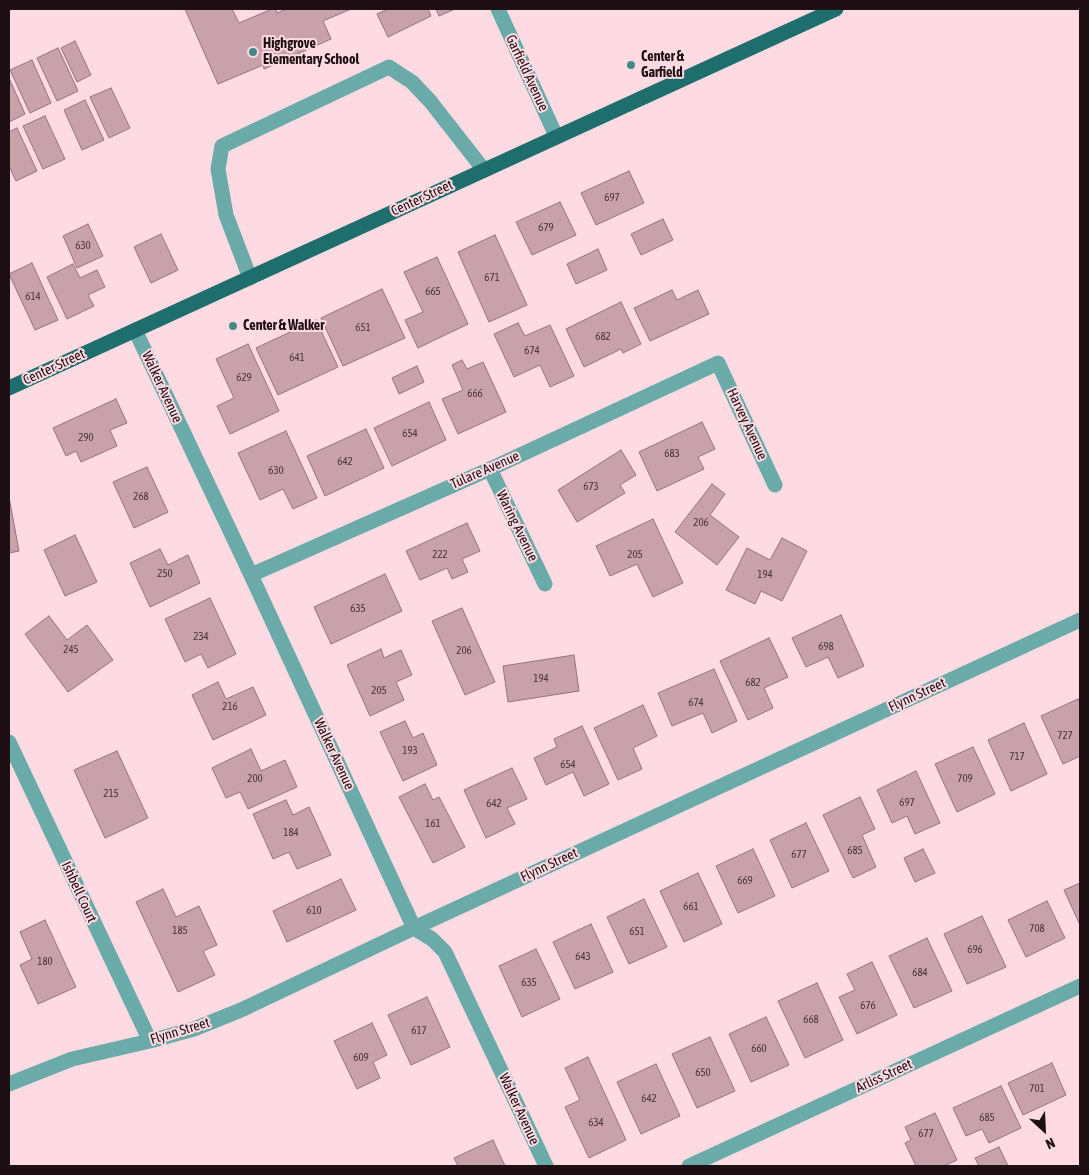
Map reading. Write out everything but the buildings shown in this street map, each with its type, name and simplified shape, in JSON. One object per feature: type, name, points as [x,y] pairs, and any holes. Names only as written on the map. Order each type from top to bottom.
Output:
[{"type":"main road","name":"Center Street","points":[[9,388],[836,9]]},
{"type":"street","name":"Garfield Avenue","points":[[498,9],[556,136]]},
{"type":"street","points":[[250,278],[226,215],[218,169],[222,146],[389,67],[412,82],[430,101],[484,170]]},
{"type":"street","name":"Walker Avenue","points":[[135,330],[251,575],[414,928],[432,938],[445,952],[546,1166]]},
{"type":"street","name":"Tulare Avenue","points":[[251,575],[718,363]]},
{"type":"street","name":"Harvey Avenue","points":[[718,363],[775,485]]},
{"type":"street","name":"Waring Avenue","points":[[490,468],[545,584]]},
{"type":"street","name":"Flynn Street","points":[[9,1084],[72,1059],[194,1029],[241,1010],[1080,620]]},
{"type":"street","name":"Ishbell Court","points":[[9,742],[150,1041]]},
{"type":"street","name":"Arliss Street","points":[[688,1166],[1080,986]]},
{"type":"place","name":"Highgrove Elementary School","points":[[253,52]]},
{"type":"place","name":"Center & Garfield","points":[[631,65]]},
{"type":"place","name":"Center & Walker","points":[[233,326]]}]
